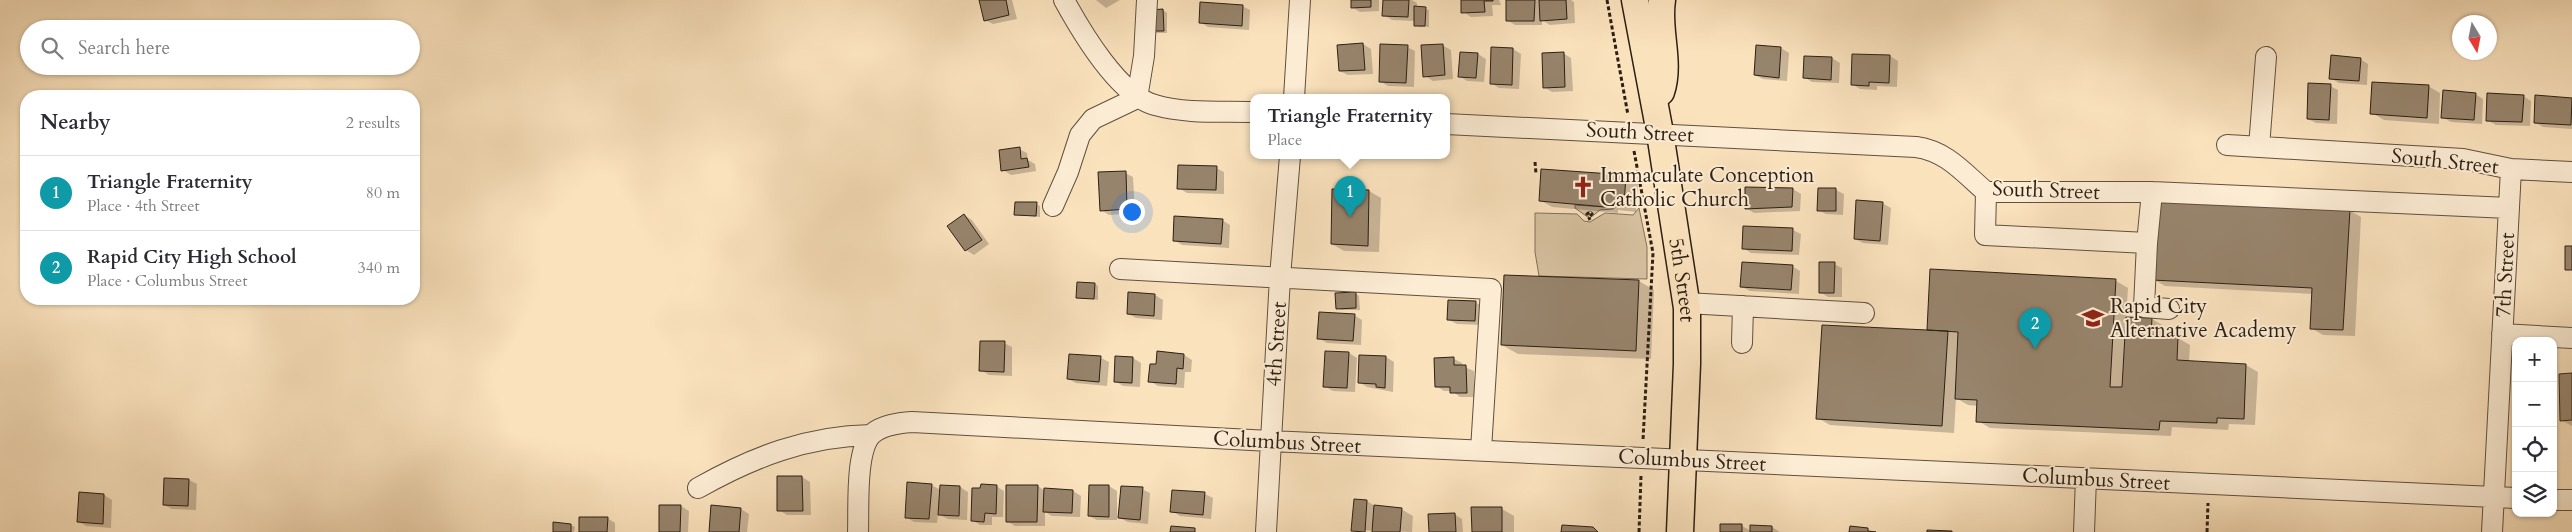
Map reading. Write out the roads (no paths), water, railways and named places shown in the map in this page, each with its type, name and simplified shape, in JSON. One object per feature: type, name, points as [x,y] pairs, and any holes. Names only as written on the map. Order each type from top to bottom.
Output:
[{"type":"main road","name":"5th Street","points":[[1634,0],[1657,121],[1686,303],[1687,364],[1680,532]]},
{"type":"main road","points":[[1657,121],[1665,68],[1660,16],[1662,0]]},
{"type":"street","points":[[1064,0],[1109,68],[1137,98],[1153,105],[1175,109],[1250,112]]},
{"type":"street","points":[[1137,98],[1144,56],[1146,0]]},
{"type":"street","points":[[1294,94],[1300,0]]},
{"type":"street","points":[[2259,146],[2266,57]]},
{"type":"street","points":[[1053,206],[1068,172],[1080,135],[1093,119],[1137,98]]},
{"type":"street","name":"South Street","points":[[1450,124],[1630,132],[1657,121],[1932,149],[1946,157],[1986,192],[2152,192],[2509,208]]},
{"type":"street","name":"South Street","points":[[2228,145],[2463,159],[2511,169],[2572,172]]},
{"type":"street","name":"4th Street","points":[[1266,532],[1280,276],[1290,159]]},
{"type":"street","name":"7th Street","points":[[2492,532],[2511,169]]},
{"type":"street","points":[[1986,192],[1984,234],[2148,243]]},
{"type":"street","points":[[2152,192],[2144,307],[2169,309]]},
{"type":"street","points":[[1120,269],[1280,276],[1491,289],[1481,450]]},
{"type":"street","points":[[1686,303],[1864,313]]},
{"type":"street","points":[[1742,343],[1743,306]]},
{"type":"street","points":[[2502,334],[2572,338]]},
{"type":"street","name":"Columbus Street","points":[[698,488],[754,459],[784,448],[821,439],[871,435],[886,427],[912,422],[1270,441],[2512,498]]},
{"type":"street","points":[[858,532],[861,464],[866,444],[871,435]]},
{"type":"street","points":[[2084,532],[2086,478]]},
{"type":"street","points":[[2557,500],[2572,500]]},
{"type":"place","name":"Immaculate Conception Catholic Church","points":[[1583,187]]},
{"type":"place","name":"Triangle Fraternity","points":[[1350,217]]},
{"type":"place","name":"Rapid City Alternative Academy","points":[[2093,318]]},
{"type":"place","name":"Rapid City High School","points":[[2035,349]]}]
